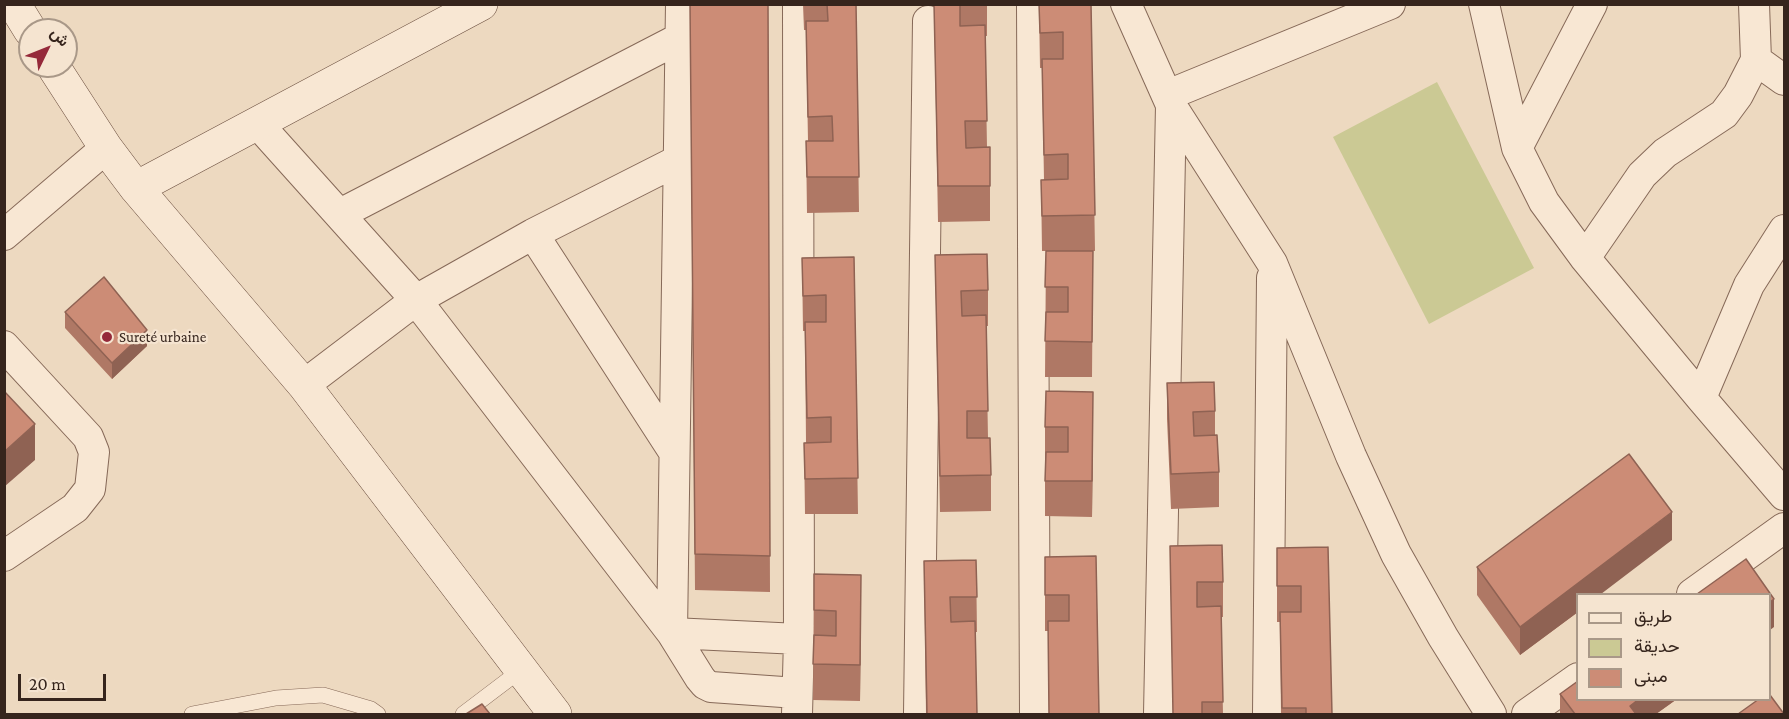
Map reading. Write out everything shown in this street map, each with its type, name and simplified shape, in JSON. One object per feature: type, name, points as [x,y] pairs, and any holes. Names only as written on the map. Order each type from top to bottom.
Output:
[{"type":"main road","points":[[14,4],[23,18]]},
{"type":"main road","points":[[136,188],[481,4]]},
{"type":"main road","points":[[61,78],[106,148],[136,188],[304,385],[555,714]]},
{"type":"street","points":[[672,633],[681,4]]},
{"type":"street","points":[[258,124],[416,300],[672,633],[699,678],[711,687],[797,704],[799,639],[798,4]]},
{"type":"street","points":[[1032,4],[1035,714]]},
{"type":"street","points":[[1126,4],[1170,100],[1272,263],[1351,456],[1396,554],[1443,637],[1491,714]]},
{"type":"street","points":[[1170,100],[1390,4]]},
{"type":"street","points":[[1484,4],[1517,148],[1544,202],[1585,258],[1701,398],[1783,486]]},
{"type":"street","points":[[1517,148],[1592,4]]},
{"type":"street","points":[[1585,258],[1642,175],[1665,153],[1724,114],[1738,95],[1756,60],[1754,4]]},
{"type":"street","points":[[919,714],[928,21]]},
{"type":"street","points":[[340,214],[682,37]]},
{"type":"street","points":[[1756,60],[1785,80]]},
{"type":"street","points":[[1159,714],[1170,100]]},
{"type":"street","points":[[4,235],[106,148]]},
{"type":"street","points":[[304,385],[416,300],[532,234],[679,160]]},
{"type":"street","points":[[1701,398],[1749,285],[1785,230]]},
{"type":"street","points":[[532,234],[674,453]]},
{"type":"street","points":[[1268,714],[1272,263]]},
{"type":"street","points":[[4,346],[88,437],[94,452],[90,489],[75,508],[4,556]]},
{"type":"street","points":[[1693,593],[1785,528]]},
{"type":"street","points":[[672,633],[799,639]]},
{"type":"street","points":[[1527,714],[1576,679]]},
{"type":"lane","points":[[463,714],[521,670]]},
{"type":"lane","points":[[192,714],[276,698],[323,695],[371,709],[378,714]]},
{"type":"green space","points":[[1437,82],[1534,268],[1429,324],[1333,137]]},
{"type":"building","points":[[690,4],[768,4],[770,556],[695,554]]},
{"type":"building","points":[[827,4],[856,4],[859,177],[807,177],[806,141],[833,141],[832,116],[808,117],[806,21],[828,21]]},
{"type":"building","points":[[934,4],[960,4],[960,26],[985,25],[987,121],[965,121],[966,148],[990,147],[990,186],[938,186]]},
{"type":"building","points":[[1039,4],[1091,4],[1095,215],[1042,216],[1041,180],[1068,179],[1068,154],[1044,155],[1042,59],[1063,59],[1063,32],[1040,33]]},
{"type":"building","points":[[1046,251],[1093,251],[1092,342],[1045,341],[1046,312],[1068,312],[1068,287],[1045,287]]},
{"type":"building","points":[[987,254],[988,290],[961,291],[962,316],[986,315],[988,411],[967,411],[967,438],[990,438],[991,475],[940,476],[935,255]]},
{"type":"building","points":[[854,257],[858,478],[805,479],[804,443],[831,442],[831,417],[807,418],[805,322],[826,322],[826,295],[803,296],[802,258]]},
{"type":"building","name":"Sureté urbaine","points":[[104,277],[147,330],[112,363],[65,312]]},
{"type":"building","points":[[1214,382],[1215,411],[1193,412],[1194,436],[1217,435],[1219,472],[1171,474],[1167,383]]},
{"type":"building","points":[[4,391],[35,424],[4,452]]},
{"type":"building","points":[[1046,391],[1093,392],[1092,481],[1045,481],[1046,452],[1068,452],[1068,427],[1045,427]]},
{"type":"building","points":[[1629,454],[1672,512],[1520,627],[1477,567]]},
{"type":"building","points":[[1222,545],[1223,582],[1197,582],[1197,607],[1221,606],[1223,702],[1202,702],[1202,714],[1173,714],[1170,546]]},
{"type":"building","points":[[1328,547],[1332,714],[1306,714],[1306,708],[1282,708],[1280,612],[1301,612],[1301,586],[1277,586],[1277,548]]},
{"type":"building","points":[[1096,556],[1099,714],[1049,714],[1048,621],[1069,621],[1069,595],[1045,595],[1045,557]]},
{"type":"building","points":[[1746,559],[1770,593],[1698,593]]},
{"type":"building","points":[[976,560],[977,597],[950,597],[951,622],[975,621],[977,714],[927,714],[924,561]]},
{"type":"building","points":[[814,574],[861,575],[860,665],[813,664],[814,635],[836,636],[836,611],[814,610]]},
{"type":"building","points":[[1576,682],[1576,701],[1636,701],[1630,706],[1636,714],[1575,714],[1560,694]]},
{"type":"building","points":[[1771,696],[1784,714],[1738,714],[1756,701],[1771,701]]},
{"type":"building","points":[[482,704],[490,714],[466,714]]},
{"type":"place","name":"Sureté urbaine","points":[[107,337]]}]
